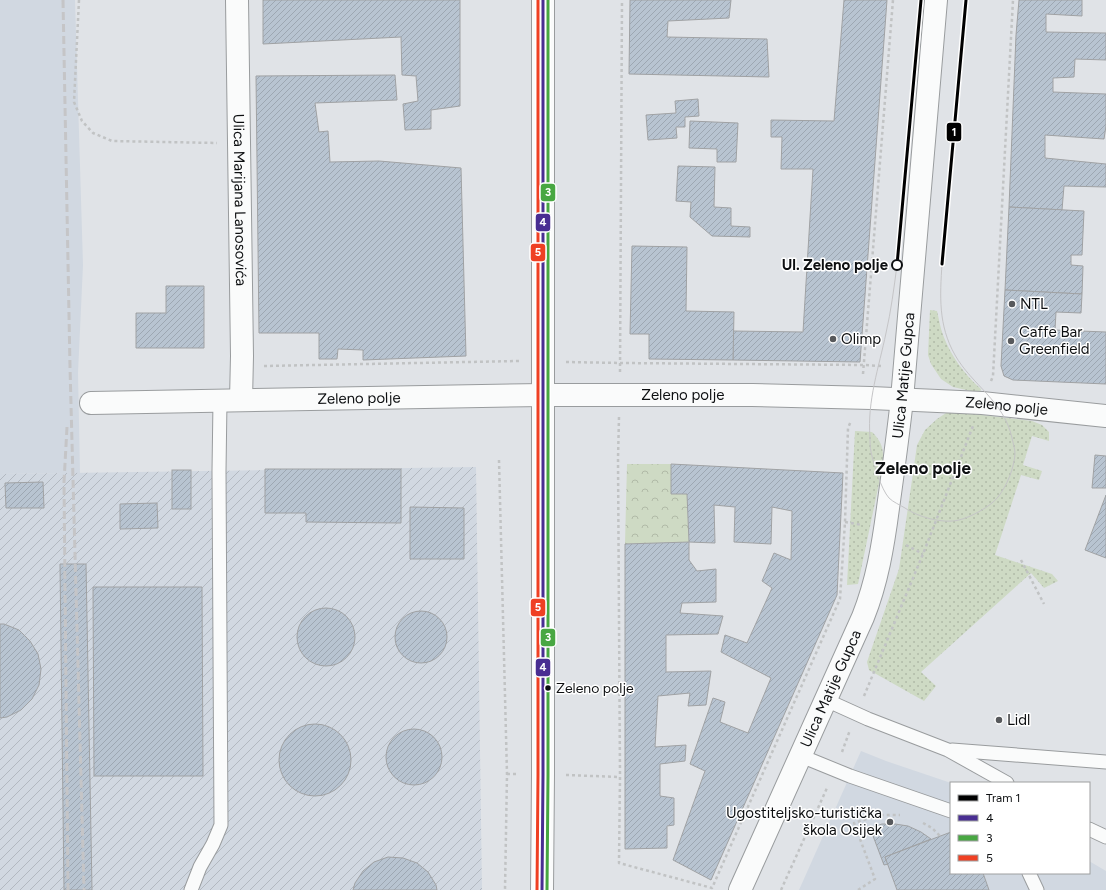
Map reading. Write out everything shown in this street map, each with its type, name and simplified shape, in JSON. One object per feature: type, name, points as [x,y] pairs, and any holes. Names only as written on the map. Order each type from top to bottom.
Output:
[{"type":"main road","name":"Ulica Marijana Lanosovića","points":[[231,400],[242,366],[237,0]]},
{"type":"main road","points":[[543,0],[543,887]]},
{"type":"main road","name":"Ulica Matije Gupca","points":[[740,890],[863,617],[874,587],[880,563],[902,399],[936,0]]},
{"type":"main road","name":"Zeleno polje","points":[[91,403],[543,395],[752,395],[902,399],[982,404],[1106,416]]},
{"type":"lane","points":[[191,890],[200,867],[213,844],[221,825],[219,478],[231,400]]},
{"type":"lane","points":[[826,700],[868,719],[948,750],[1005,782]]},
{"type":"lane","points":[[948,750],[1106,762]]},
{"type":"lane","points":[[801,756],[835,770],[950,811]]},
{"type":"lane","points":[[1090,829],[1106,837]]},
{"type":"lane","points":[[1029,874],[1037,890]]},
{"type":"path","points":[[78,0],[74,102],[82,121],[93,133],[112,142],[239,143]]},
{"type":"path","points":[[622,0],[618,459],[620,769],[618,863],[717,890]]},
{"type":"path","points":[[712,888],[840,599],[848,428],[861,398],[893,0]]},
{"type":"path","points":[[781,890],[835,770],[856,713],[923,554],[993,376],[1013,0]]},
{"type":"path","points":[[242,366],[543,361],[864,365],[904,367]]},
{"type":"path","points":[[498,460],[507,774],[505,890]]},
{"type":"path","points":[[1021,560],[1044,604]]},
{"type":"path","points":[[858,890],[876,880],[854,823],[879,815],[900,815],[906,817]]},
{"type":"path","points":[[918,820],[932,828],[940,836]]},
{"type":"shaded area","points":[[0,0],[75,0],[83,265],[78,373],[80,473],[0,474]]},
{"type":"shaded area","points":[[476,467],[482,890],[0,890],[0,474]]},
{"type":"shaded area","name":"Ugostiteljsko-turistička škola Osijek","points":[[861,751],[950,783],[950,874],[1090,874],[1090,862],[1106,871],[1106,890],[799,890]]},
{"type":"green space","points":[[930,310],[937,311],[946,343],[964,371],[981,389],[980,393],[953,387],[941,379],[931,364],[928,355]]},
{"type":"green space","points":[[957,412],[1032,421],[1042,425],[1049,432],[1049,441],[1032,436],[1023,465],[1042,471],[1039,480],[1021,475],[995,555],[1052,574],[1058,581],[1044,588],[1031,573],[921,672],[936,686],[924,701],[869,670],[867,662],[899,569],[917,445],[925,430],[937,419],[946,413]]},
{"type":"green space","points":[[855,431],[872,432],[881,444],[883,458],[858,584],[847,585]]},
{"type":"green space","points":[[627,464],[671,464],[687,494],[689,542],[625,544]]},
{"type":"building","points":[[263,0],[460,0],[460,106],[431,110],[431,129],[405,130],[403,104],[418,101],[416,76],[402,75],[401,37],[263,44]]},
{"type":"building","points":[[630,0],[731,0],[729,18],[668,21],[667,37],[767,39],[769,77],[629,74]]},
{"type":"building","points":[[844,0],[887,0],[860,362],[733,360],[733,331],[803,332],[813,169],[781,169],[782,137],[771,137],[771,120],[834,121]]},
{"type":"building","points":[[1019,0],[1082,0],[1082,16],[1046,14],[1046,32],[1106,33],[1106,60],[1075,59],[1074,77],[1053,78],[1053,92],[1106,94],[1106,126],[1104,139],[1045,135],[1045,158],[1106,164],[1106,187],[1064,186],[1062,210],[1009,207],[1016,35]]},
{"type":"building","points":[[395,75],[397,100],[315,103],[319,132],[328,131],[330,162],[379,161],[461,168],[466,356],[363,360],[363,350],[338,349],[337,359],[319,359],[319,333],[259,333],[256,76]]},
{"type":"building","points":[[698,99],[699,116],[685,117],[685,127],[676,127],[677,138],[648,140],[646,115],[676,113],[675,101]]},
{"type":"building","points":[[690,121],[738,123],[736,162],[717,162],[717,149],[689,148]]},
{"type":"building","points":[[678,166],[715,167],[714,207],[731,208],[731,226],[750,227],[750,237],[712,236],[690,217],[691,202],[676,201]]},
{"type":"building","points":[[1009,207],[1084,211],[1082,255],[1071,255],[1071,265],[1083,266],[1082,294],[1005,290]]},
{"type":"building","points":[[632,246],[687,247],[686,311],[734,312],[733,360],[649,359],[649,334],[630,334]]},
{"type":"building","points":[[166,286],[204,286],[204,348],[136,348],[136,313],[166,313]]},
{"type":"building","points":[[1005,290],[1082,294],[1081,313],[1056,312],[1055,330],[1106,332],[1106,384],[1013,380],[1004,376],[1001,366]]},
{"type":"building","points":[[1095,455],[1106,456],[1106,488],[1092,488]]},
{"type":"building","points":[[671,464],[843,473],[837,595],[711,880],[673,860],[705,771],[690,764],[713,698],[725,702],[720,722],[748,733],[771,678],[721,652],[725,635],[747,643],[772,588],[762,581],[774,553],[791,560],[792,511],[772,507],[771,544],[734,542],[735,507],[714,505],[715,543],[689,542],[687,494],[671,494]]},
{"type":"building","points":[[265,469],[401,469],[401,523],[306,522],[306,513],[265,513]]},
{"type":"building","points":[[172,470],[191,470],[191,509],[172,509]]},
{"type":"building","points":[[43,482],[44,508],[6,508],[5,483]]},
{"type":"building","points":[[1106,495],[1106,558],[1085,550]]},
{"type":"building","points":[[157,503],[158,528],[120,529],[120,504]]},
{"type":"building","points":[[410,507],[464,508],[464,559],[410,559]]},
{"type":"building","points":[[689,542],[689,560],[697,571],[716,569],[716,602],[682,603],[680,613],[723,616],[718,634],[666,635],[666,672],[711,671],[706,705],[688,706],[690,693],[658,696],[655,747],[686,745],[685,761],[660,764],[660,796],[674,798],[674,825],[667,826],[667,848],[625,849],[625,544]]},
{"type":"building","points":[[60,564],[86,564],[92,890],[64,890]]},
{"type":"building","points":[[93,587],[202,587],[203,776],[94,776]]},
{"type":"building","points":[[326,608],[342,613],[350,621],[355,637],[350,653],[342,661],[326,666],[310,661],[302,653],[297,637],[302,621],[310,613]]},
{"type":"building","points":[[421,611],[431,613],[439,619],[445,627],[447,637],[445,647],[439,655],[431,661],[421,663],[411,661],[403,655],[397,647],[395,637],[397,627],[403,619],[411,613]]},
{"type":"building","points":[[0,624],[4,624],[19,630],[30,641],[38,654],[41,669],[39,685],[32,699],[21,710],[7,717],[0,718]]},
{"type":"building","points":[[315,724],[335,730],[345,740],[351,760],[345,780],[335,790],[315,796],[295,790],[285,780],[279,760],[285,740],[295,730]]},
{"type":"building","points":[[414,729],[425,731],[434,737],[440,746],[442,757],[440,768],[434,777],[425,783],[414,785],[403,783],[394,777],[388,768],[386,757],[388,746],[394,737],[403,731]]},
{"type":"building","points":[[882,824],[908,826],[931,839],[885,857],[888,864],[884,865],[870,828]]},
{"type":"building","points":[[950,832],[950,874],[983,874],[989,890],[897,890],[885,857]]},
{"type":"building","points":[[388,857],[403,858],[417,863],[428,872],[436,885],[437,890],[353,890],[355,883],[363,871],[374,862]]},
{"type":"tram line","name":"1","points":[[897,265],[921,0]]},
{"type":"tram line","name":"1","points":[[942,264],[966,0]]},
{"type":"tram line","points":[[897,265],[894,291],[874,384],[870,410],[871,452],[881,483],[889,498],[910,511],[924,517],[953,521],[964,519],[975,514],[995,501],[1010,477],[1015,454],[1008,425],[1002,414],[995,403],[962,366],[949,344],[941,310],[942,264]]},
{"type":"railway","points":[[63,0],[70,367],[84,890]]},
{"type":"railway","points":[[67,427],[64,482],[68,890]]},
{"type":"transit line","name":"5","points":[[537,890],[538,0]]},
{"type":"transit line","name":"4","points":[[542,890],[543,0]]},
{"type":"transit line","name":"3","points":[[547,890],[548,0]]},
{"type":"place","name":"Ul. Zeleno polje","points":[[897,265]]},
{"type":"place","name":"NTL","points":[[1012,304]]},
{"type":"place","name":"Olimp","points":[[833,339]]},
{"type":"place","name":"Caffe Bar Greenfield","points":[[1011,341]]},
{"type":"place","name":"Zeleno polje","points":[[548,688]]},
{"type":"place","name":"Lidl","points":[[999,720]]},
{"type":"place","name":"Ugostiteljsko-turistička škola Osijek","points":[[890,822]]},
{"type":"district","name":"Zeleno polje","points":[[923,468]]}]
